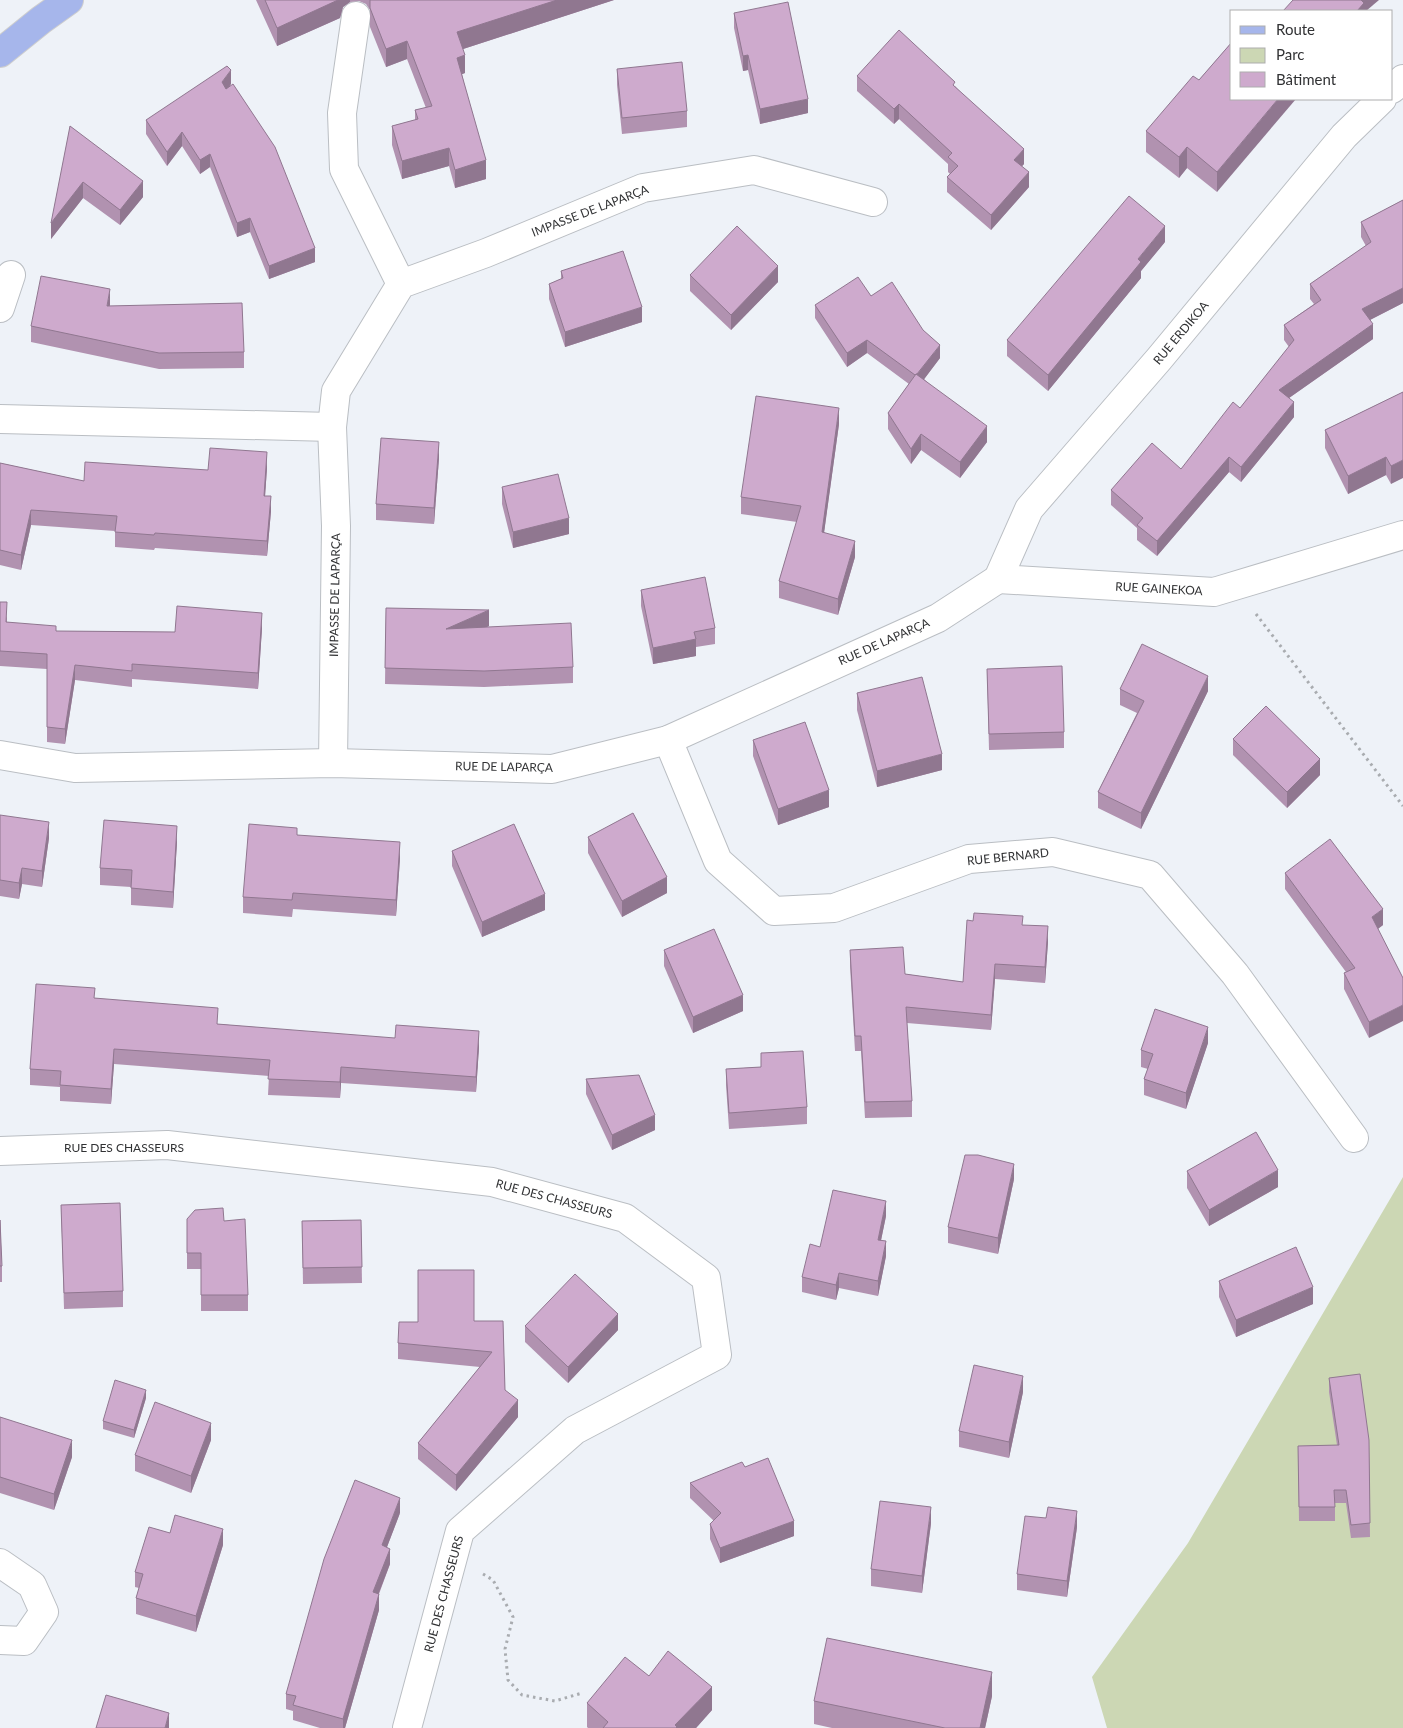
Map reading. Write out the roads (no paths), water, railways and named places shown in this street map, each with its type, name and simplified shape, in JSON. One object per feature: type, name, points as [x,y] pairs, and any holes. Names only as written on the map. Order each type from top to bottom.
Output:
[{"type":"main road","points":[[0,54],[41,20],[69,0]]},
{"type":"street","points":[[356,16],[342,113],[344,169],[401,284]]},
{"type":"street","points":[[1393,89],[1403,79]]},
{"type":"street","name":"RUE ERDIKOA","points":[[998,579],[1029,509],[1160,359],[1344,136],[1381,100]]},
{"type":"street","name":"IMPASSE DE LAPARÇA","points":[[333,763],[336,526],[332,427],[336,391],[401,284],[486,254],[643,188],[754,170],[873,202]]},
{"type":"street","points":[[0,308],[11,275]]},
{"type":"street","points":[[0,420],[332,427]]},
{"type":"street","name":"RUE GAINEKOA","points":[[998,579],[1214,592],[1403,535]]},
{"type":"street","name":"RUE DE LAPARÇA","points":[[0,755],[75,768],[333,763],[552,769],[668,740],[938,618],[998,579]]},
{"type":"street","name":"RUE BERNARD","points":[[668,740],[718,861],[774,911],[834,908],[969,859],[1053,852],[1150,875],[1234,974],[1354,1138]]},
{"type":"street","name":"RUE DES CHASSEURS","points":[[0,1151],[167,1146],[492,1182],[625,1218],[706,1278],[716,1355],[575,1430],[460,1531],[407,1728]]},
{"type":"street","points":[[0,1562],[32,1585],[44,1612],[24,1641],[0,1640]]}]
